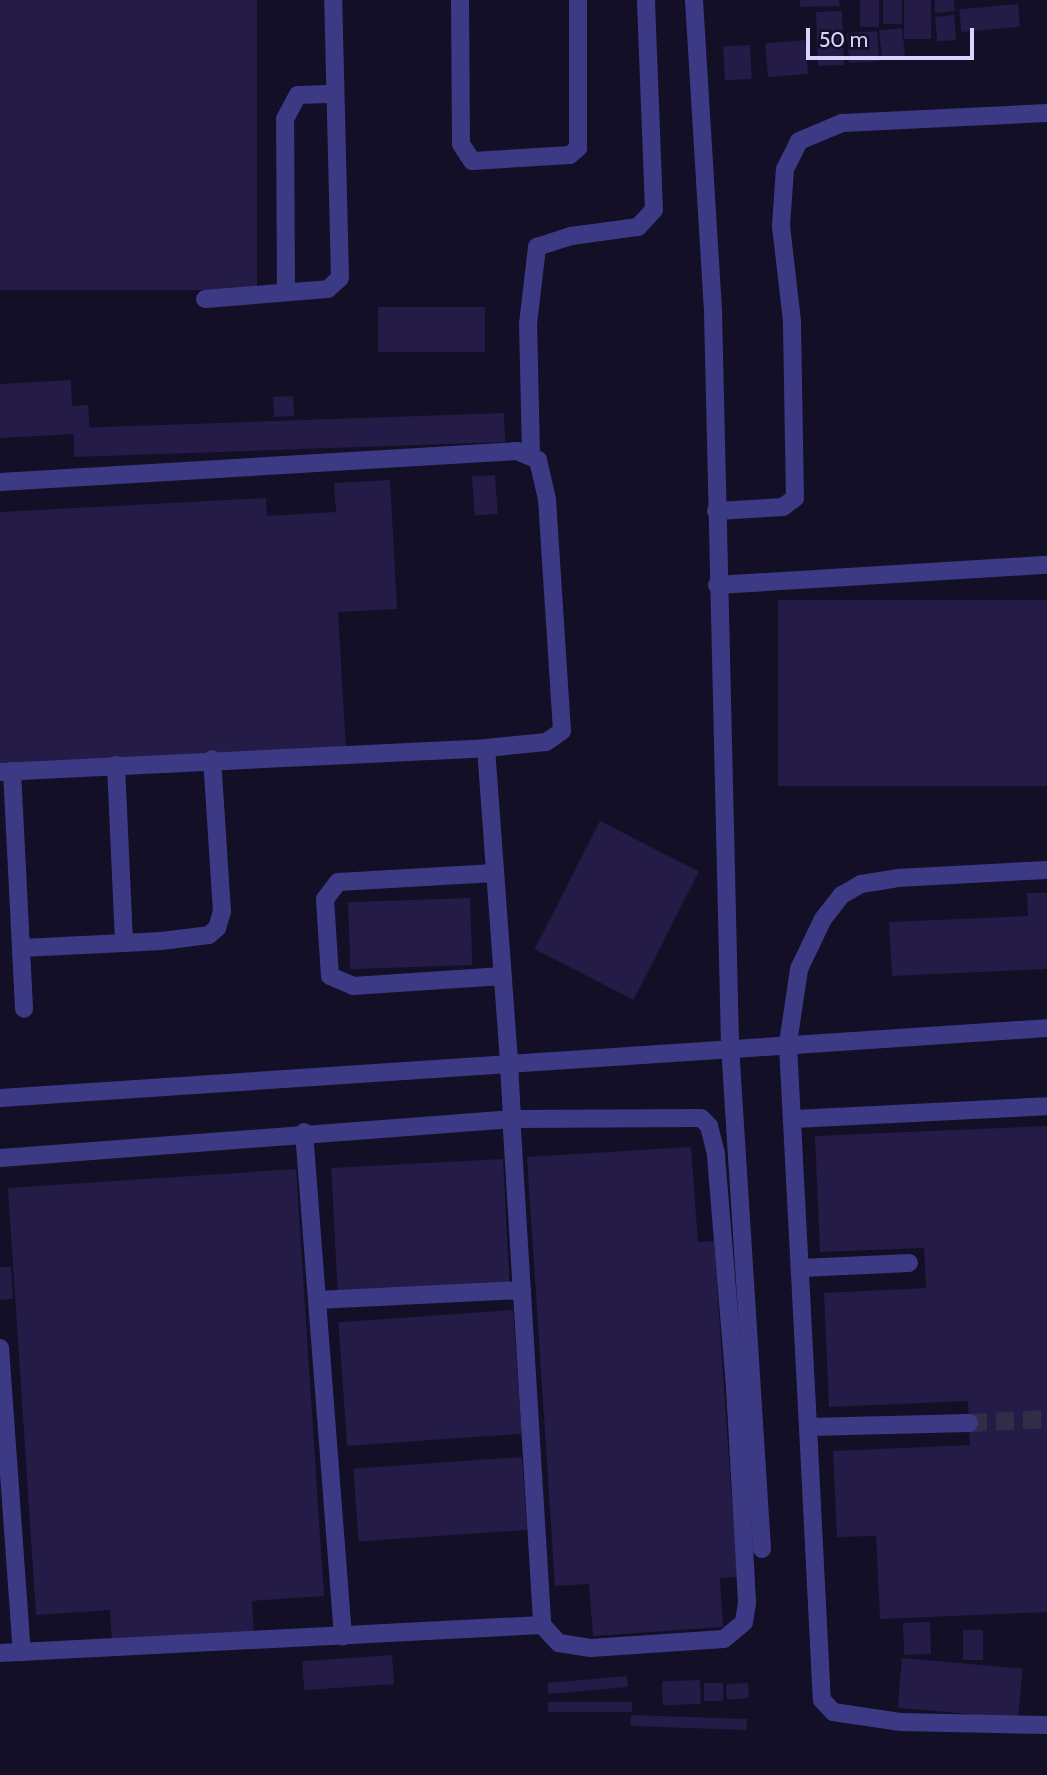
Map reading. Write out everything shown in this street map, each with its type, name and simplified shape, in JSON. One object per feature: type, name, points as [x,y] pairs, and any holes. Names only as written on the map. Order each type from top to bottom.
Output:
[{"type":"lane","points":[[205,299],[328,289],[340,278],[333,0]]},
{"type":"lane","points":[[460,0],[461,144],[472,161],[570,155],[578,148],[578,0]]},
{"type":"lane","points":[[24,1009],[6,771],[212,759],[486,748],[546,742],[562,731],[547,499],[543,472],[531,454],[528,324],[537,247],[571,236],[638,227],[653,209],[646,0]]},
{"type":"lane","points":[[694,0],[713,312],[717,585],[730,1046],[762,1549]]},
{"type":"lane","points":[[286,292],[285,119],[298,95],[335,94]]},
{"type":"lane","points":[[716,511],[783,507],[795,498],[792,321],[781,226],[785,169],[799,141],[842,123],[1047,113]]},
{"type":"lane","points":[[0,482],[517,451],[531,454]]},
{"type":"lane","points":[[717,585],[1047,565]]},
{"type":"lane","points":[[0,1158],[304,1132],[512,1119],[701,1118],[709,1126],[716,1154],[738,1441],[747,1602],[738,1628],[724,1639],[591,1648],[559,1643],[542,1625],[522,1290],[512,1119],[509,1062],[486,748]]},
{"type":"lane","points":[[21,948],[124,943],[209,934],[217,928],[222,912],[212,759]]},
{"type":"lane","points":[[116,765],[124,943]]},
{"type":"lane","points":[[1047,870],[897,878],[860,884],[842,895],[823,919],[799,969],[788,1043],[802,1268],[822,1700],[833,1712],[901,1722],[1047,1725]]},
{"type":"lane","points":[[495,873],[338,882],[325,899],[330,976],[354,986],[503,976]]},
{"type":"lane","points":[[0,1098],[730,1046],[1047,1028]]},
{"type":"lane","points":[[794,1119],[1047,1106]]},
{"type":"lane","points":[[304,1132],[343,1636]]},
{"type":"lane","points":[[802,1268],[909,1263]]},
{"type":"lane","points":[[317,1300],[522,1290]]},
{"type":"lane","points":[[0,1348],[22,1652]]},
{"type":"lane","points":[[808,1427],[969,1423]]},
{"type":"lane","points":[[0,1653],[542,1625]]},
{"type":"building","points":[[0,0],[257,0],[257,290],[0,290]]},
{"type":"building","points":[[800,0],[839,0],[840,6],[800,7]]},
{"type":"building","points":[[860,0],[879,0],[879,27],[860,27]]},
{"type":"building","points":[[883,0],[902,0],[902,24],[883,24]]},
{"type":"building","points":[[904,0],[931,0],[931,39],[904,39]]},
{"type":"building","points":[[935,0],[954,0],[955,11],[935,13]]},
{"type":"building","points":[[1018,4],[1020,27],[961,32],[959,9]]},
{"type":"building","points":[[842,11],[844,65],[818,66],[816,12]]},
{"type":"building","points":[[954,15],[956,40],[937,42],[935,17]]},
{"type":"building","points":[[902,28],[905,57],[882,59],[879,30]]},
{"type":"building","points":[[877,31],[879,61],[849,63],[847,33]]},
{"type":"building","points":[[805,40],[808,74],[768,77],[765,43]]},
{"type":"building","points":[[750,45],[752,79],[725,80],[723,46]]},
{"type":"building","points":[[378,307],[485,307],[485,352],[378,352]]},
{"type":"building","points":[[71,380],[72,406],[88,405],[90,433],[0,438],[0,384]]},
{"type":"building","points":[[293,396],[294,416],[274,417],[273,397]]},
{"type":"building","points":[[504,413],[505,442],[74,457],[73,428]]},
{"type":"building","points":[[495,475],[498,514],[475,516],[472,477]]},
{"type":"building","points":[[390,480],[397,609],[338,612],[346,749],[0,768],[0,512],[266,498],[267,516],[336,512],[334,483]]},
{"type":"building","points":[[778,600],[1047,600],[1047,786],[778,786]]},
{"type":"building","points":[[600,821],[699,871],[634,1000],[535,949]]},
{"type":"building","points":[[1027,893],[1047,893],[1047,969],[892,976],[889,922],[1028,916]]},
{"type":"building","points":[[470,898],[472,965],[350,969],[348,902]]},
{"type":"building","points":[[1047,1126],[1047,1612],[880,1619],[876,1536],[837,1537],[833,1451],[970,1445],[968,1401],[829,1407],[824,1293],[926,1288],[924,1248],[820,1252],[815,1136]]},
{"type":"building","points":[[691,1147],[698,1242],[714,1241],[737,1577],[720,1578],[723,1627],[593,1636],[589,1584],[555,1586],[527,1157]]},
{"type":"building","points":[[503,1159],[510,1285],[338,1294],[331,1168]]},
{"type":"building","points":[[296,1169],[324,1596],[252,1601],[254,1633],[112,1642],[110,1610],[36,1615],[8,1188]]},
{"type":"building","points":[[0,1267],[11,1267],[13,1299],[0,1300]]},
{"type":"building","points":[[513,1310],[522,1434],[347,1446],[338,1322]]},
{"type":"building","points":[[522,1457],[527,1530],[359,1542],[353,1469]]},
{"type":"building","points":[[930,1622],[931,1654],[904,1655],[903,1623]]},
{"type":"building","points":[[963,1630],[983,1630],[983,1660],[963,1660]]},
{"type":"building","points":[[392,1655],[394,1684],[304,1690],[302,1661]]},
{"type":"building","points":[[902,1658],[1023,1669],[1018,1718],[898,1708]]},
{"type":"building","points":[[627,1676],[628,1687],[548,1694],[547,1683]]},
{"type":"building","points":[[700,1680],[701,1704],[663,1705],[662,1681]]},
{"type":"building","points":[[704,1683],[723,1683],[723,1701],[704,1701]]},
{"type":"building","points":[[748,1683],[749,1698],[727,1699],[726,1685]]},
{"type":"building","points":[[548,1702],[632,1702],[632,1712],[548,1712]]},
{"type":"building","points":[[631,1715],[747,1719],[747,1730],[631,1726]]},
{"type":"tunnel","points":[[969,1423],[1047,1419]]}]
